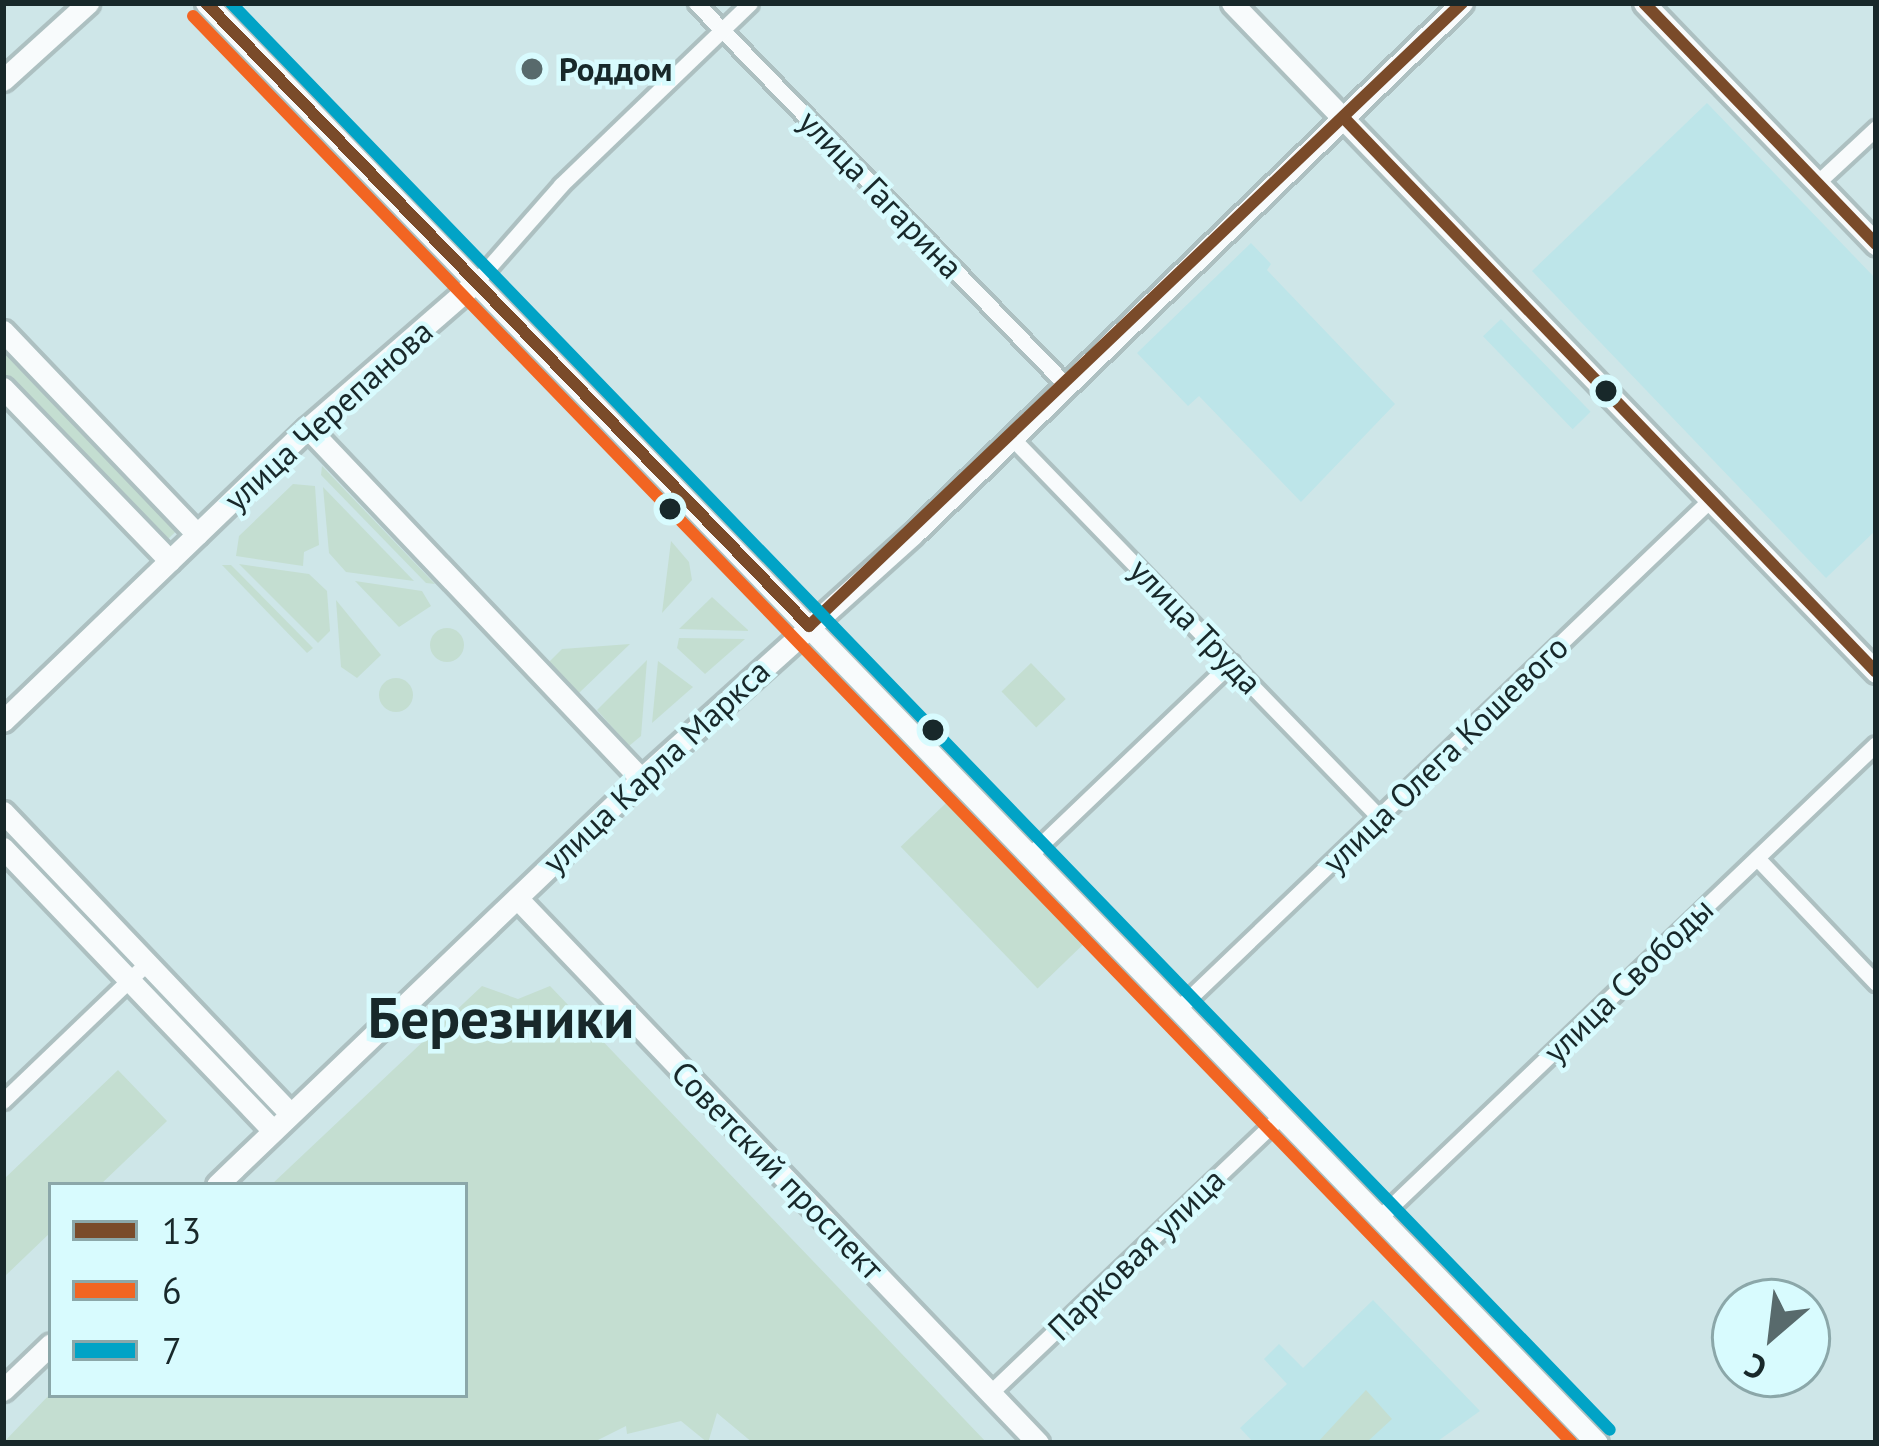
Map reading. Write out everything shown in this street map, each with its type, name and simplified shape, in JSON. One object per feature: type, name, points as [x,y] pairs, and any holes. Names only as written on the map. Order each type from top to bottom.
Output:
[{"type":"main road","points":[[3,80],[88,3]]},
{"type":"main road","points":[[206,3],[1597,1443]]},
{"type":"main road","points":[[1232,3],[1876,672]]},
{"type":"main road","name":"улица Карла Маркса","points":[[220,1182],[640,779],[1066,385],[1462,3]]},
{"type":"main road","points":[[1644,3],[1876,244]]},
{"type":"main road","name":"улица Черепанова","points":[[3,721],[308,428],[475,284]]},
{"type":"main road","points":[[3,331],[197,534]]},
{"type":"main road","points":[[3,388],[170,561]]},
{"type":"main road","points":[[308,428],[640,779]]},
{"type":"main road","points":[[3,812],[291,1114]]},
{"type":"main road","points":[[3,848],[273,1131]]},
{"type":"main road","name":"Советский проспект","points":[[517,898],[1038,1443]]},
{"type":"main road","points":[[3,1390],[48,1347]]},
{"type":"street","name":"улица Гагарина","points":[[696,3],[1066,385]]},
{"type":"street","name":"улица Черепанова","points":[[475,284],[561,184],[750,3]]},
{"type":"street","points":[[1817,183],[1876,128]]},
{"type":"street","name":"улица Труда","points":[[1011,436],[1378,817]]},
{"type":"street","name":"улица Олега Кошевого","points":[[1179,1008],[1710,500]]},
{"type":"street","points":[[1031,854],[1231,663]]},
{"type":"street","name":"улица Свободы","points":[[1380,1217],[1876,744]]},
{"type":"street","points":[[1757,857],[1876,982]]},
{"type":"street","points":[[3,1101],[147,963]]},
{"type":"street","name":"Парковая улица","points":[[990,1393],[1282,1114]]},
{"type":"shaded area","points":[[1707,103],[1876,279],[1876,530],[1826,578],[1532,271]]},
{"type":"shaded area","points":[[1251,243],[1271,264],[1267,270],[1395,404],[1301,502],[1199,396],[1188,406],[1137,353]]},
{"type":"shaded area","points":[[1501,319],[1591,412],[1573,429],[1483,336]]},
{"type":"shaded area","points":[[1373,1300],[1480,1411],[1435,1443],[1254,1443],[1240,1428],[1287,1384],[1264,1359],[1279,1344],[1303,1368]]},
{"type":"green space","points":[[3,337],[184,524],[152,555],[3,400]]},
{"type":"green space","points":[[322,466],[435,584],[426,583],[321,475]]},
{"type":"green space","points":[[293,484],[315,486],[319,545],[304,552],[303,566],[236,556],[239,536]]},
{"type":"green space","points":[[323,487],[414,581],[346,572],[329,553]]},
{"type":"green space","points":[[671,541],[689,562],[692,580],[662,613]]},
{"type":"green space","points":[[239,564],[309,574],[327,591],[330,631],[318,643]]},
{"type":"green space","points":[[222,565],[231,565],[313,648],[307,653]]},
{"type":"green space","points":[[355,581],[422,591],[431,606],[399,627]]},
{"type":"green space","points":[[712,597],[748,630],[748,631],[679,629]]},
{"type":"green space","points":[[336,600],[381,655],[357,678],[341,667]]},
{"type":"green space","points":[[447,628],[459,633],[464,645],[459,657],[447,662],[435,657],[430,645],[435,633]]},
{"type":"green space","points":[[679,638],[745,639],[705,674],[677,648]]},
{"type":"green space","points":[[630,644],[579,693],[549,662],[562,649]]},
{"type":"green space","points":[[647,660],[641,736],[629,746],[597,710]]},
{"type":"green space","points":[[658,661],[693,687],[652,723]]},
{"type":"green space","points":[[1031,663],[1066,699],[1036,727],[1002,691]]},
{"type":"green space","points":[[396,678],[408,683],[413,695],[408,707],[396,712],[384,707],[379,695],[384,683]]},
{"type":"green space","points":[[946,803],[1083,945],[1038,988],[901,847]]},
{"type":"green space","points":[[482,986],[518,999],[550,986],[987,1443],[753,1443],[717,1413],[708,1443],[681,1421],[627,1434],[626,1426],[592,1443],[3,1443],[48,1396],[468,1398],[468,1182],[274,1182]]},
{"type":"green space","points":[[118,1070],[167,1121],[103,1182],[48,1182],[48,1235],[3,1278],[3,1180]]},
{"type":"green space","points":[[1366,1390],[1392,1419],[1366,1443],[1317,1443]]},
{"type":"transit line","name":"13","points":[[206,3],[809,626]]},
{"type":"transit line","name":"7","points":[[231,3],[1610,1430]]},
{"type":"transit line","name":"13","points":[[809,626],[1462,3]]},
{"type":"transit line","name":"13","points":[[1644,3],[1876,244]]},
{"type":"transit line","name":"6","points":[[193,16],[1572,1443]]},
{"type":"transit line","name":"13","points":[[1344,118],[1876,672]]},
{"type":"place","name":"Роддом","points":[[532,69]]},
{"type":"district","name":"Березники","points":[[501,1018]]}]
